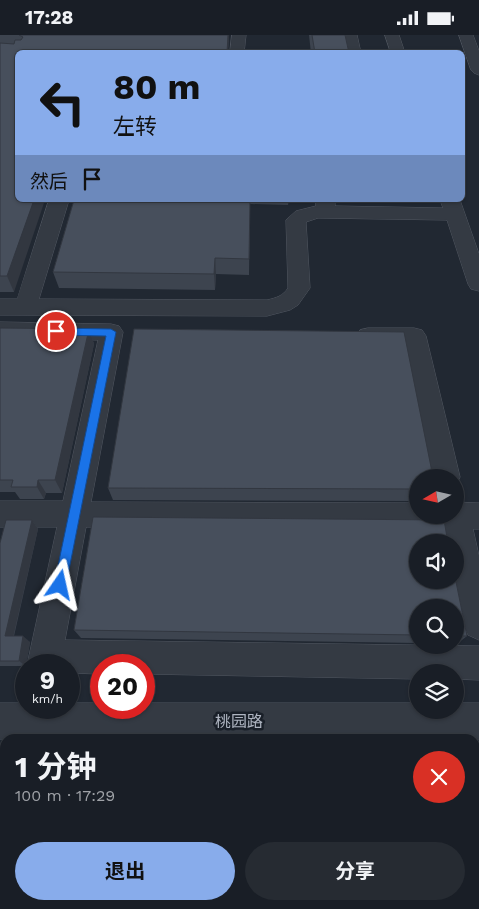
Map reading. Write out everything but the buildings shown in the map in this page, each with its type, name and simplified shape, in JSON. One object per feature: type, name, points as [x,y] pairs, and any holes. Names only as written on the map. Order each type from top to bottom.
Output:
[{"type":"street","points":[[237,50],[239,35]]},
{"type":"street","points":[[350,35],[353,50]]},
{"type":"street","points":[[392,35],[397,50]]},
{"type":"street","points":[[466,35],[479,70]]},
{"type":"street","points":[[26,307],[58,202]]},
{"type":"street","points":[[0,307],[267,308],[278,306],[295,297],[299,288],[296,220],[301,215],[325,206],[452,207],[475,261],[479,284]]},
{"type":"street","points":[[0,331],[121,333],[74,514],[46,654]]},
{"type":"street","points":[[346,335],[414,336],[444,469]]},
{"type":"street","points":[[0,514],[409,516]]},
{"type":"street","points":[[464,523],[479,625]]},
{"type":"street","points":[[80,660],[479,663]]},
{"type":"street","name":"桃园路","points":[[80,717],[479,721]]},
{"type":"route","points":[[56,331],[111,332],[60,585]]}]
